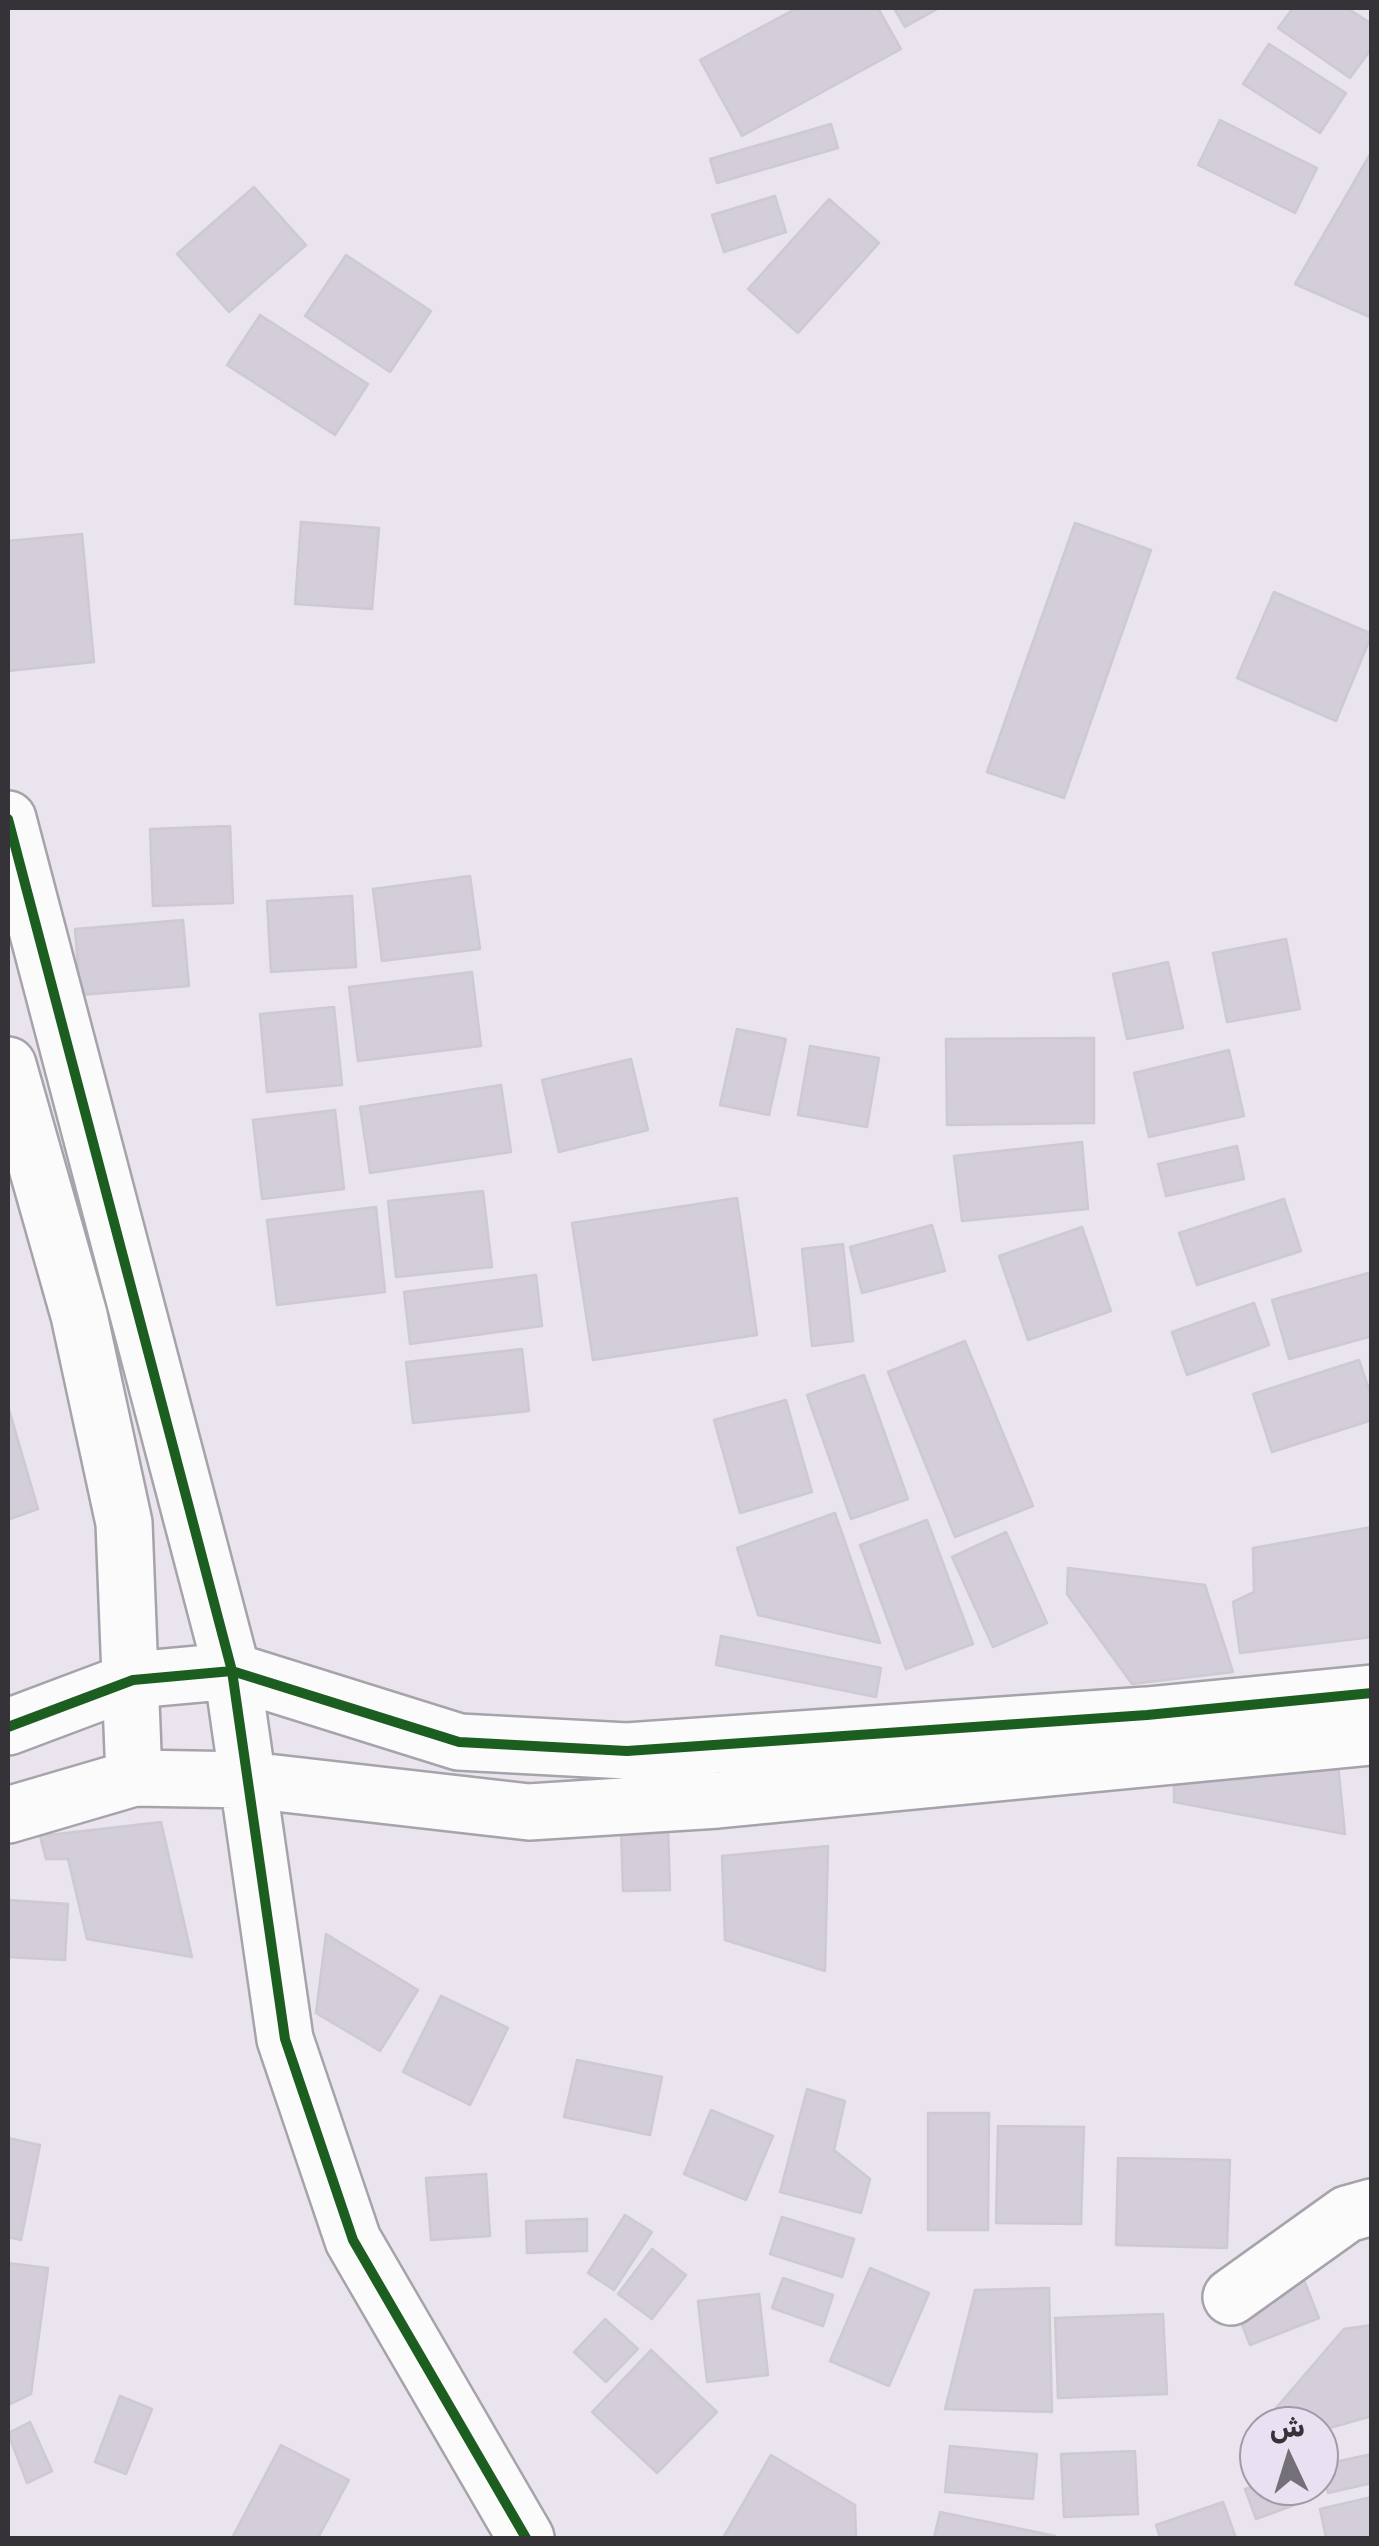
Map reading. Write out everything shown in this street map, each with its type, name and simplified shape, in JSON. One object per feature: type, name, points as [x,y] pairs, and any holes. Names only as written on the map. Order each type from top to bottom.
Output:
[{"type":"street","points":[[8,820],[232,1671],[285,2039],[353,2240],[526,2538]]},
{"type":"street","points":[[8,1065],[78,1315],[124,1524],[134,1778]]},
{"type":"street","points":[[8,1727],[133,1680],[232,1671],[459,1742],[627,1751],[1148,1715],[1372,1693]]},
{"type":"street","points":[[8,1814],[134,1778],[249,1780],[528,1812],[718,1800],[1372,1736]]},
{"type":"street","points":[[1231,2296],[1347,2214],[1372,2207]]},
{"type":"building","points":[[797,8],[878,8],[901,49],[742,136],[700,60]]},
{"type":"building","points":[[894,8],[939,8],[905,27]]},
{"type":"building","points":[[1293,8],[1347,8],[1372,24],[1372,48],[1350,78],[1278,28]]},
{"type":"building","points":[[1269,44],[1346,93],[1320,133],[1243,84]]},
{"type":"building","points":[[1220,120],[1317,168],[1295,213],[1198,165]]},
{"type":"building","points":[[831,124],[838,148],[717,183],[710,159]]},
{"type":"building","points":[[1372,151],[1372,318],[1295,284]]},
{"type":"building","points":[[254,187],[306,245],[229,312],[177,254]]},
{"type":"building","points":[[775,196],[786,232],[724,252],[712,215]]},
{"type":"building","points":[[829,199],[879,243],[798,333],[748,289]]},
{"type":"building","points":[[346,255],[431,311],[390,372],[305,316]]},
{"type":"building","points":[[260,315],[368,384],[335,435],[227,365]]},
{"type":"building","points":[[301,522],[379,528],[372,609],[295,604]]},
{"type":"building","points":[[1075,523],[1151,550],[1064,798],[987,772]]},
{"type":"building","points":[[82,534],[94,662],[8,671],[8,541]]},
{"type":"building","points":[[1274,592],[1372,634],[1336,721],[1237,678]]},
{"type":"building","points":[[230,826],[233,903],[153,906],[150,829]]},
{"type":"building","points":[[470,876],[480,949],[382,961],[373,889]]},
{"type":"building","points":[[352,896],[356,967],[271,972],[267,901]]},
{"type":"building","points":[[183,920],[189,986],[80,995],[75,929]]},
{"type":"building","points":[[1286,939],[1300,1009],[1227,1022],[1213,953]]},
{"type":"building","points":[[1168,962],[1183,1028],[1127,1039],[1113,974]]},
{"type":"building","points":[[472,972],[481,1046],[358,1061],[349,987]]},
{"type":"building","points":[[334,1007],[342,1085],[267,1092],[260,1014]]},
{"type":"building","points":[[737,1029],[786,1039],[769,1115],[720,1105]]},
{"type":"building","points":[[1094,1038],[1094,1123],[947,1125],[946,1039]]},
{"type":"building","points":[[810,1046],[879,1058],[867,1127],[798,1115]]},
{"type":"building","points":[[1229,1050],[1244,1116],[1149,1137],[1134,1073]]},
{"type":"building","points":[[631,1059],[648,1130],[559,1152],[542,1080]]},
{"type":"building","points":[[501,1085],[511,1152],[370,1173],[360,1107]]},
{"type":"building","points":[[335,1110],[344,1189],[262,1199],[253,1120]]},
{"type":"building","points":[[1082,1142],[1088,1209],[962,1221],[954,1156]]},
{"type":"building","points":[[1237,1146],[1244,1179],[1166,1196],[1158,1164]]},
{"type":"building","points":[[483,1191],[492,1267],[396,1277],[388,1201]]},
{"type":"building","points":[[737,1198],[757,1335],[593,1360],[572,1223]]},
{"type":"building","points":[[1284,1199],[1301,1251],[1197,1285],[1179,1233]]},
{"type":"building","points":[[376,1207],[385,1292],[277,1305],[267,1220]]},
{"type":"building","points":[[932,1225],[945,1271],[862,1293],[850,1247]]},
{"type":"building","points":[[1082,1227],[1111,1311],[1028,1340],[999,1256]]},
{"type":"building","points":[[843,1244],[853,1341],[812,1346],[802,1249]]},
{"type":"building","points":[[1372,1272],[1372,1336],[1289,1359],[1272,1300]]},
{"type":"building","points":[[536,1275],[542,1326],[410,1344],[404,1292]]},
{"type":"building","points":[[1254,1303],[1269,1345],[1187,1375],[1172,1332]]},
{"type":"building","points":[[965,1341],[1033,1506],[955,1537],[888,1372]]},
{"type":"building","points":[[522,1349],[529,1411],[413,1423],[406,1362]]},
{"type":"building","points":[[1359,1360],[1372,1398],[1372,1420],[1272,1452],[1253,1394]]},
{"type":"building","points":[[864,1375],[908,1499],[851,1519],[807,1395]]},
{"type":"building","points":[[786,1400],[812,1492],[740,1513],[714,1420]]},
{"type":"building","points":[[8,1406],[38,1509],[10,1519],[8,1516]]},
{"type":"building","points":[[835,1513],[880,1643],[758,1615],[737,1548]]},
{"type":"building","points":[[927,1520],[973,1644],[906,1669],[860,1545]]},
{"type":"building","points":[[1372,1527],[1372,1637],[1240,1653],[1233,1602],[1254,1592],[1253,1548]]},
{"type":"building","points":[[1006,1532],[1047,1623],[993,1647],[952,1557]]},
{"type":"building","points":[[1068,1568],[1205,1585],[1233,1672],[1132,1684],[1067,1594]]},
{"type":"building","points":[[721,1636],[881,1668],[876,1697],[716,1665]]},
{"type":"building","points":[[1338,1765],[1345,1834],[1174,1802],[1174,1784]]},
{"type":"building","points":[[161,1822],[192,1957],[87,1939],[68,1859],[46,1859],[40,1836]]},
{"type":"building","points":[[668,1826],[670,1890],[623,1891],[621,1827]]},
{"type":"building","points":[[828,1846],[825,1971],[725,1940],[722,1856]]},
{"type":"building","points":[[8,1900],[68,1904],[65,1960],[8,1957]]},
{"type":"building","points":[[326,1934],[418,1990],[380,2051],[316,2013]]},
{"type":"building","points":[[441,1996],[508,2028],[470,2105],[403,2072]]},
{"type":"building","points":[[577,2060],[662,2077],[650,2135],[564,2117]]},
{"type":"building","points":[[807,2089],[845,2101],[834,2150],[870,2179],[861,2213],[780,2192]]},
{"type":"building","points":[[711,2110],[773,2136],[746,2200],[684,2174]]},
{"type":"building","points":[[928,2113],[989,2113],[988,2230],[928,2230]]},
{"type":"building","points":[[998,2126],[1084,2127],[1081,2224],[996,2223]]},
{"type":"building","points":[[8,2138],[40,2145],[21,2240],[8,2237]]},
{"type":"building","points":[[1118,2158],[1230,2160],[1227,2248],[1116,2245]]},
{"type":"building","points":[[486,2174],[490,2236],[431,2240],[426,2178]]},
{"type":"building","points":[[625,2215],[652,2232],[614,2290],[588,2273]]},
{"type":"building","points":[[782,2217],[854,2239],[842,2277],[770,2254]]},
{"type":"building","points":[[587,2219],[587,2251],[527,2253],[526,2221]]},
{"type":"building","points":[[652,2249],[686,2275],[652,2319],[618,2294]]},
{"type":"building","points":[[1296,2260],[1319,2318],[1250,2345],[1227,2287]]},
{"type":"building","points":[[8,2263],[48,2268],[31,2394],[8,2405]]},
{"type":"building","points":[[870,2268],[929,2293],[889,2386],[830,2361]]},
{"type":"building","points":[[783,2278],[833,2295],[823,2326],[772,2308]]},
{"type":"building","points":[[1049,2288],[1052,2412],[945,2409],[975,2290]]},
{"type":"building","points":[[759,2294],[768,2375],[707,2382],[698,2301]]},
{"type":"building","points":[[1163,2314],[1167,2394],[1058,2398],[1055,2318]]},
{"type":"building","points":[[605,2319],[638,2349],[606,2382],[574,2352]]},
{"type":"building","points":[[1372,2325],[1372,2416],[1339,2425],[1339,2406],[1278,2406],[1344,2329]]},
{"type":"building","points":[[651,2350],[717,2412],[657,2473],[592,2412]]},
{"type":"building","points":[[120,2396],[152,2409],[126,2474],[95,2462]]},
{"type":"building","points":[[30,2422],[52,2471],[27,2483],[8,2433]]},
{"type":"building","points":[[281,2445],[349,2480],[318,2538],[232,2538]]},
{"type":"building","points":[[950,2446],[1037,2454],[1033,2499],[945,2492]]},
{"type":"building","points":[[1135,2451],[1138,2514],[1064,2517],[1061,2454]]},
{"type":"building","points":[[1372,2454],[1372,2483],[1339,2490],[1339,2461]]},
{"type":"building","points":[[771,2455],[855,2505],[856,2538],[723,2538]]},
{"type":"building","points":[[1372,2497],[1372,2538],[1326,2538],[1320,2509]]},
{"type":"building","points":[[1223,2502],[1236,2538],[1160,2538],[1156,2525]]},
{"type":"building","points":[[1251,2506],[1292,2506],[1256,2519]]},
{"type":"building","points":[[940,2512],[1055,2536],[934,2538]]},
{"type":"cycle path","points":[[8,819],[232,1671],[285,2039],[353,2240],[526,2538]]},
{"type":"cycle path","points":[[8,1727],[133,1680],[232,1671],[459,1742],[627,1751],[1147,1715],[1372,1693]]}]
